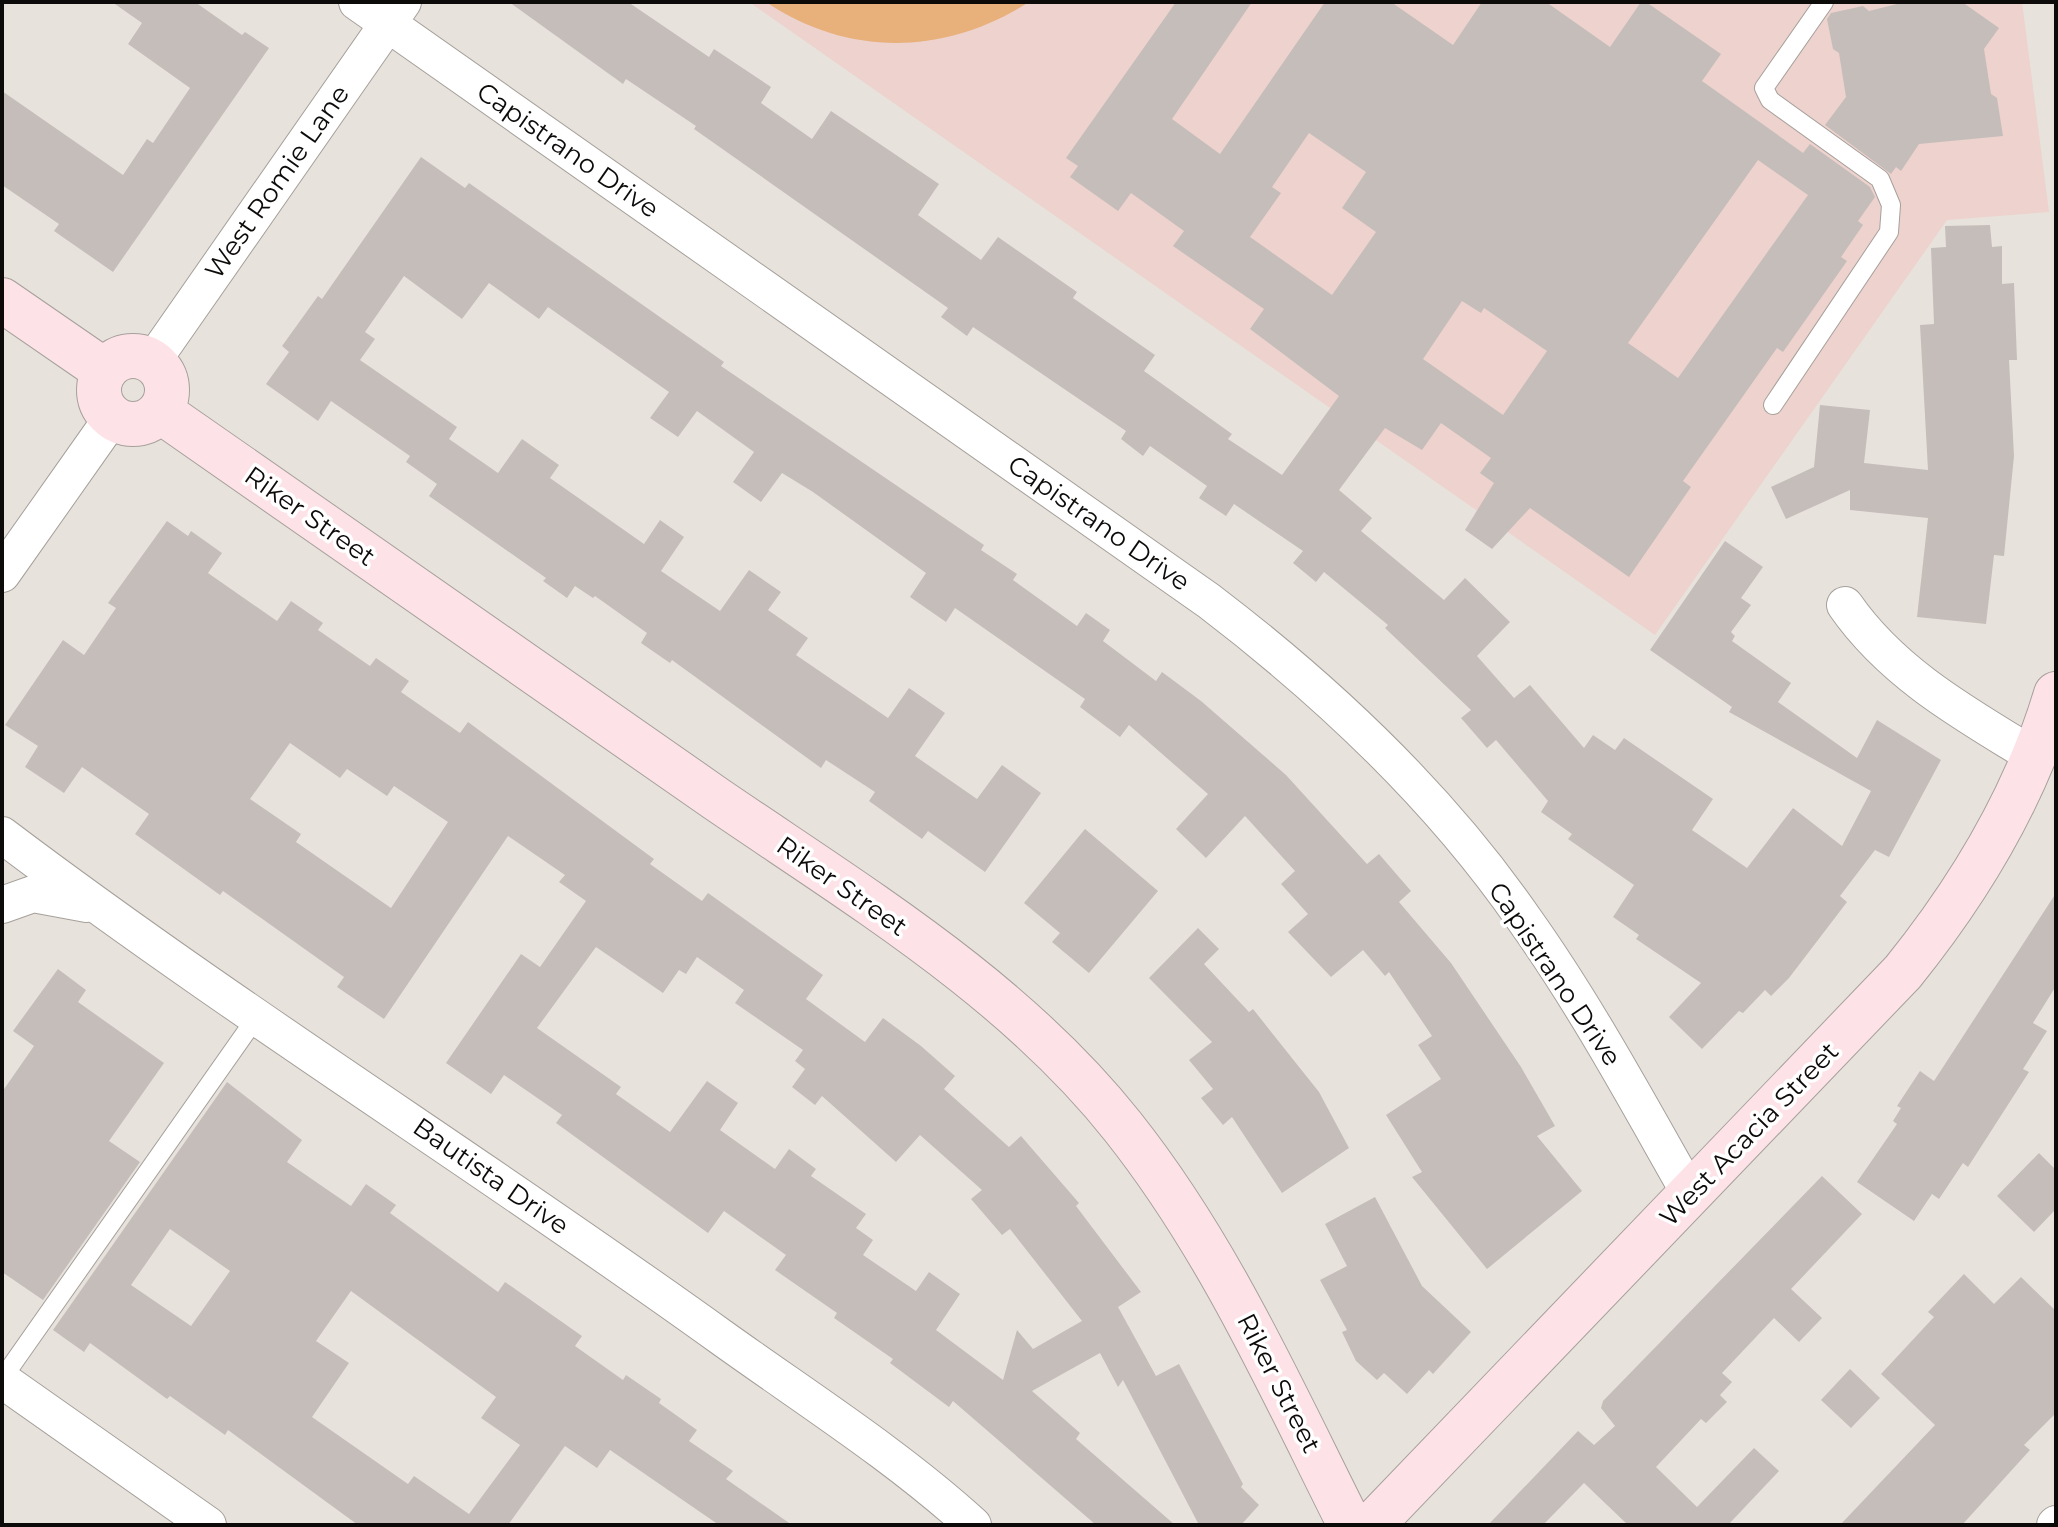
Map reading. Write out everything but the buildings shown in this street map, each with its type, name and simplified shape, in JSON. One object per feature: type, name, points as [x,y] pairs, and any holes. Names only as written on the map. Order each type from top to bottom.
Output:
[{"type":"street","name":"Capistrano Drive","points":[[357,2],[396,13],[1209,601],[1294,666],[1393,764],[1461,838],[1522,915],[1576,996],[1690,1194]]},
{"type":"street","name":"West Romie Lane","points":[[152,362],[396,13]]},
{"type":"street","points":[[2,300],[105,371]]},
{"type":"street","points":[[127,357],[152,362],[166,385],[160,411],[142,423],[132,424],[112,418],[99,396],[105,371],[127,357]]},
{"type":"street","name":"Riker Street","points":[[160,411],[924,942],[1044,1042],[1122,1125],[1203,1238],[1233,1290],[1350,1525]]},
{"type":"street","points":[[2,574],[112,418]]},
{"type":"street","points":[[1845,605],[1864,632],[1891,659],[1980,723],[2034,756]]},
{"type":"street","name":"West Acacia Street","points":[[1372,1525],[1855,1024],[1937,930],[1993,843],[2034,756],[2056,694]]},
{"type":"street","name":"Bautista Drive","points":[[2,835],[100,908],[648,1285],[907,1470],[973,1525]]},
{"type":"street","points":[[2,905],[21,896],[46,894],[100,908]]},
{"type":"street","points":[[2,1379],[208,1525]]},
{"type":"lane","points":[[1773,405],[1889,232],[1891,205],[1880,179],[1770,100],[1764,88],[1824,2]]},
{"type":"lane","points":[[2,1379],[258,1015]]},
{"type":"shaded area","points":[[749,2],[2022,2],[2049,212],[1947,220],[1655,635]]},
{"type":"shaded area","points":[[766,2],[1029,2],[997,20],[965,32],[898,43],[864,41],[830,33]]}]
